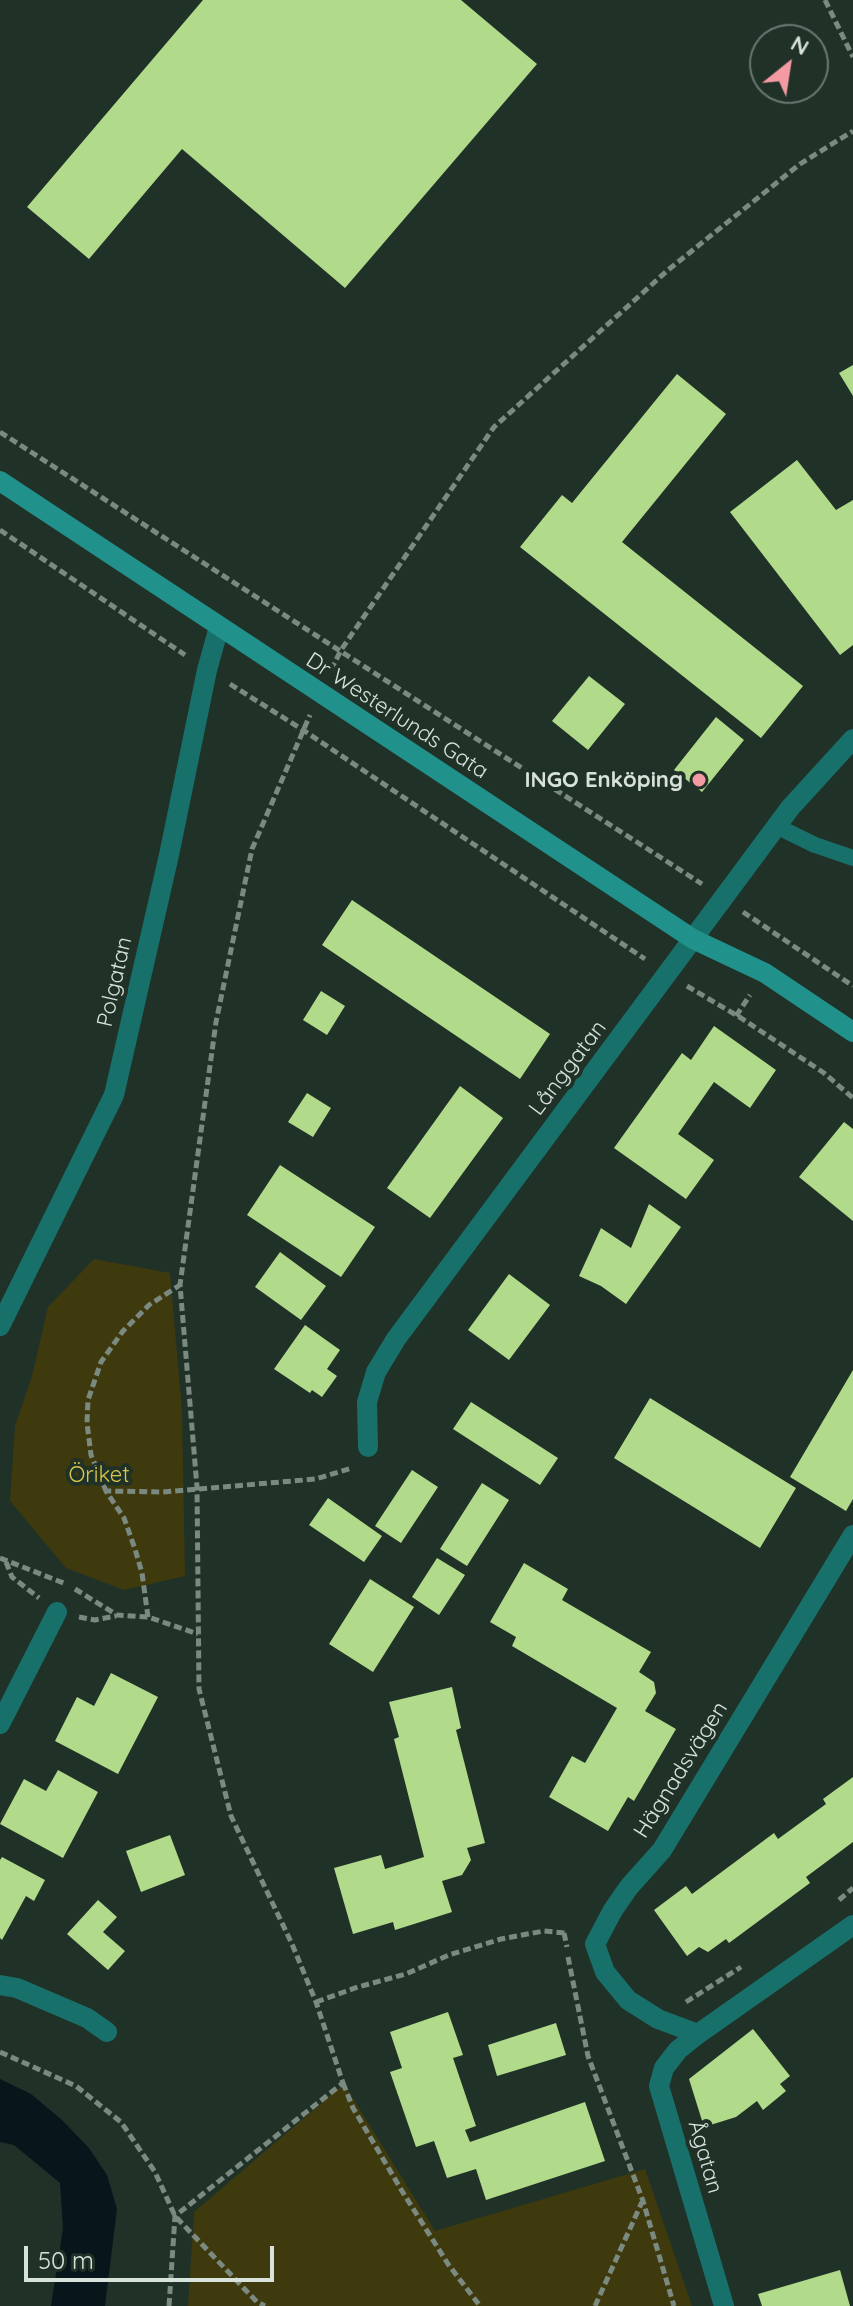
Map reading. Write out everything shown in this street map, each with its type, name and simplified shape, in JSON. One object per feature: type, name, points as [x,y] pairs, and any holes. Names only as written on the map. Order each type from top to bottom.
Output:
[{"type":"main road","name":"Dr Westerlunds Gata","points":[[0,481],[693,939],[765,973],[853,1032]]},
{"type":"street","name":"Polgatan","points":[[0,1326],[114,1095],[219,627]]},
{"type":"street","name":"Långgatan","points":[[368,1447],[367,1402],[376,1372],[396,1339],[776,826],[853,739]]},
{"type":"street","name":"Hägnadsvägen","points":[[595,1944],[629,1887],[662,1850],[853,1535]]},
{"type":"street","points":[[0,1724],[57,1612]]},
{"type":"street","name":"Ågatan","points":[[724,2306],[659,2086],[664,2068],[678,2050],[698,2034],[853,1925]]},
{"type":"street","points":[[595,1944],[605,1972],[628,2000],[658,2019],[698,2034]]},
{"type":"street","points":[[0,1985],[17,1988],[87,2018],[107,2032]]},
{"type":"lane","points":[[776,826],[815,845],[853,858]]},
{"type":"path","points":[[825,0],[853,57]]},
{"type":"path","points":[[480,2306],[448,2264],[353,2108],[292,1944],[231,1816],[199,1689],[197,1487],[180,1285],[216,1022],[252,849],[319,694],[341,650],[494,427],[668,270],[800,164],[853,131]]},
{"type":"path","points":[[0,432],[634,839],[853,986]]},
{"type":"path","points":[[0,530],[668,974],[800,1057],[853,1098]]},
{"type":"path","points":[[148,1617],[135,1549],[124,1518],[106,1491],[91,1455],[88,1400],[101,1362],[123,1331],[149,1305],[180,1285]]},
{"type":"path","points":[[106,1491],[149,1492],[316,1479],[352,1468],[368,1458],[368,1447]]},
{"type":"path","points":[[3,1560],[12,1577],[57,1612],[95,1620],[117,1615],[148,1617],[198,1634]]},
{"type":"path","points":[[3,1560],[67,1585],[117,1615]]},
{"type":"path","points":[[316,2002],[406,1974],[449,1955],[501,1939],[544,1931],[574,1933],[595,1944]]},
{"type":"path","points":[[564,1933],[588,2056],[643,2201],[674,2306]]},
{"type":"path","points":[[0,2052],[76,2086],[121,2122],[155,2172],[175,2216],[256,2304],[265,2306]]},
{"type":"path","points":[[169,2306],[175,2216],[343,2083]]},
{"type":"path","points":[[595,2306],[643,2201]]},
{"type":"green space","name":"Öriket","points":[[94,1259],[170,1273],[182,1411],[185,1576],[124,1590],[66,1568],[10,1501],[15,1426],[32,1376],[48,1307]]},
{"type":"green space","points":[[344,2084],[435,2231],[645,2169],[692,2306],[188,2306],[194,2212]]},
{"type":"shaded area","points":[[0,2079],[31,2094],[62,2120],[89,2148],[107,2175],[117,2209],[105,2306],[51,2306],[63,2228],[60,2183],[14,2145],[0,2142]]},
{"type":"building","points":[[203,0],[461,0],[537,64],[345,288],[182,149],[89,259],[27,207]]},
{"type":"building","points":[[853,365],[853,396],[839,373]]},
{"type":"building","points":[[677,374],[726,414],[622,542],[803,686],[761,738],[520,547],[562,495],[572,503]]},
{"type":"building","points":[[797,460],[836,510],[853,500],[853,645],[840,655],[730,512]]},
{"type":"building","points":[[589,676],[625,704],[588,750],[552,721]]},
{"type":"building","points":[[716,717],[744,740],[702,792],[674,770]]},
{"type":"building","points":[[352,900],[550,1034],[520,1079],[322,945]]},
{"type":"building","points":[[321,991],[345,1006],[327,1035],[303,1020]]},
{"type":"building","points":[[714,1026],[776,1070],[750,1108],[714,1082],[678,1134],[714,1160],[686,1199],[614,1148],[682,1053],[691,1060]]},
{"type":"building","points":[[460,1086],[503,1118],[430,1218],[387,1188]]},
{"type":"building","points":[[307,1093],[331,1108],[313,1137],[288,1122]]},
{"type":"building","points":[[844,1122],[853,1129],[853,1221],[799,1177]]},
{"type":"building","points":[[280,1165],[375,1227],[341,1277],[247,1215]]},
{"type":"building","points":[[649,1204],[681,1227],[626,1304],[601,1286],[579,1276],[601,1228],[631,1248]]},
{"type":"building","points":[[280,1252],[326,1286],[301,1320],[255,1287]]},
{"type":"building","points":[[509,1274],[550,1305],[509,1360],[468,1330]]},
{"type":"building","points":[[305,1325],[340,1350],[327,1369],[337,1376],[322,1397],[312,1390],[310,1393],[274,1369]]},
{"type":"building","points":[[853,1370],[853,1499],[846,1511],[790,1477]]},
{"type":"building","points":[[650,1398],[796,1488],[760,1548],[614,1458]]},
{"type":"building","points":[[471,1402],[558,1458],[540,1485],[453,1429]]},
{"type":"building","points":[[412,1470],[438,1487],[401,1543],[375,1526]]},
{"type":"building","points":[[482,1483],[509,1500],[467,1566],[440,1549]]},
{"type":"building","points":[[328,1498],[382,1536],[364,1562],[309,1525]]},
{"type":"building","points":[[437,1558],[465,1575],[439,1615],[412,1597]]},
{"type":"building","points":[[524,1563],[568,1589],[562,1600],[651,1652],[639,1672],[654,1682],[656,1693],[645,1711],[676,1729],[634,1801],[628,1797],[608,1831],[549,1797],[572,1756],[585,1763],[617,1708],[512,1646],[516,1637],[490,1622]]},
{"type":"building","points":[[370,1579],[414,1607],[373,1672],[329,1644]]},
{"type":"building","points":[[111,1673],[158,1697],[118,1774],[55,1741],[77,1697],[94,1706]]},
{"type":"building","points":[[452,1687],[461,1728],[456,1730],[485,1843],[467,1848],[471,1860],[462,1875],[442,1881],[452,1912],[395,1930],[393,1922],[353,1934],[334,1868],[381,1855],[385,1869],[424,1857],[394,1739],[399,1737],[389,1702]]},
{"type":"building","points":[[58,1770],[98,1792],[63,1858],[0,1824],[24,1779],[46,1791]]},
{"type":"building","points":[[853,1777],[853,1842],[806,1877],[810,1883],[729,1943],[726,1939],[708,1952],[699,1947],[687,1956],[654,1910],[686,1886],[692,1894],[774,1833],[778,1839],[826,1804],[823,1799]]},
{"type":"building","points":[[170,1835],[185,1875],[141,1892],[126,1851]]},
{"type":"building","points":[[2,1857],[45,1880],[34,1901],[26,1896],[2,1940],[0,1860]]},
{"type":"building","points":[[98,1900],[117,1917],[103,1932],[125,1951],[108,1970],[67,1934]]},
{"type":"building","points":[[448,2012],[463,2055],[453,2058],[476,2126],[465,2130],[470,2142],[585,2102],[605,2161],[486,2200],[476,2169],[447,2178],[434,2141],[416,2147],[390,2072],[402,2068],[390,2032]]},
{"type":"building","points":[[556,2023],[566,2055],[497,2076],[488,2045]]},
{"type":"building","points":[[753,2029],[790,2076],[780,2084],[786,2091],[763,2110],[757,2101],[736,2117],[704,2127],[689,2079]]},
{"type":"building","points":[[840,2270],[850,2306],[762,2306],[758,2294]]},
{"type":"place","name":"INGO Enköping","points":[[699,780]]}]
